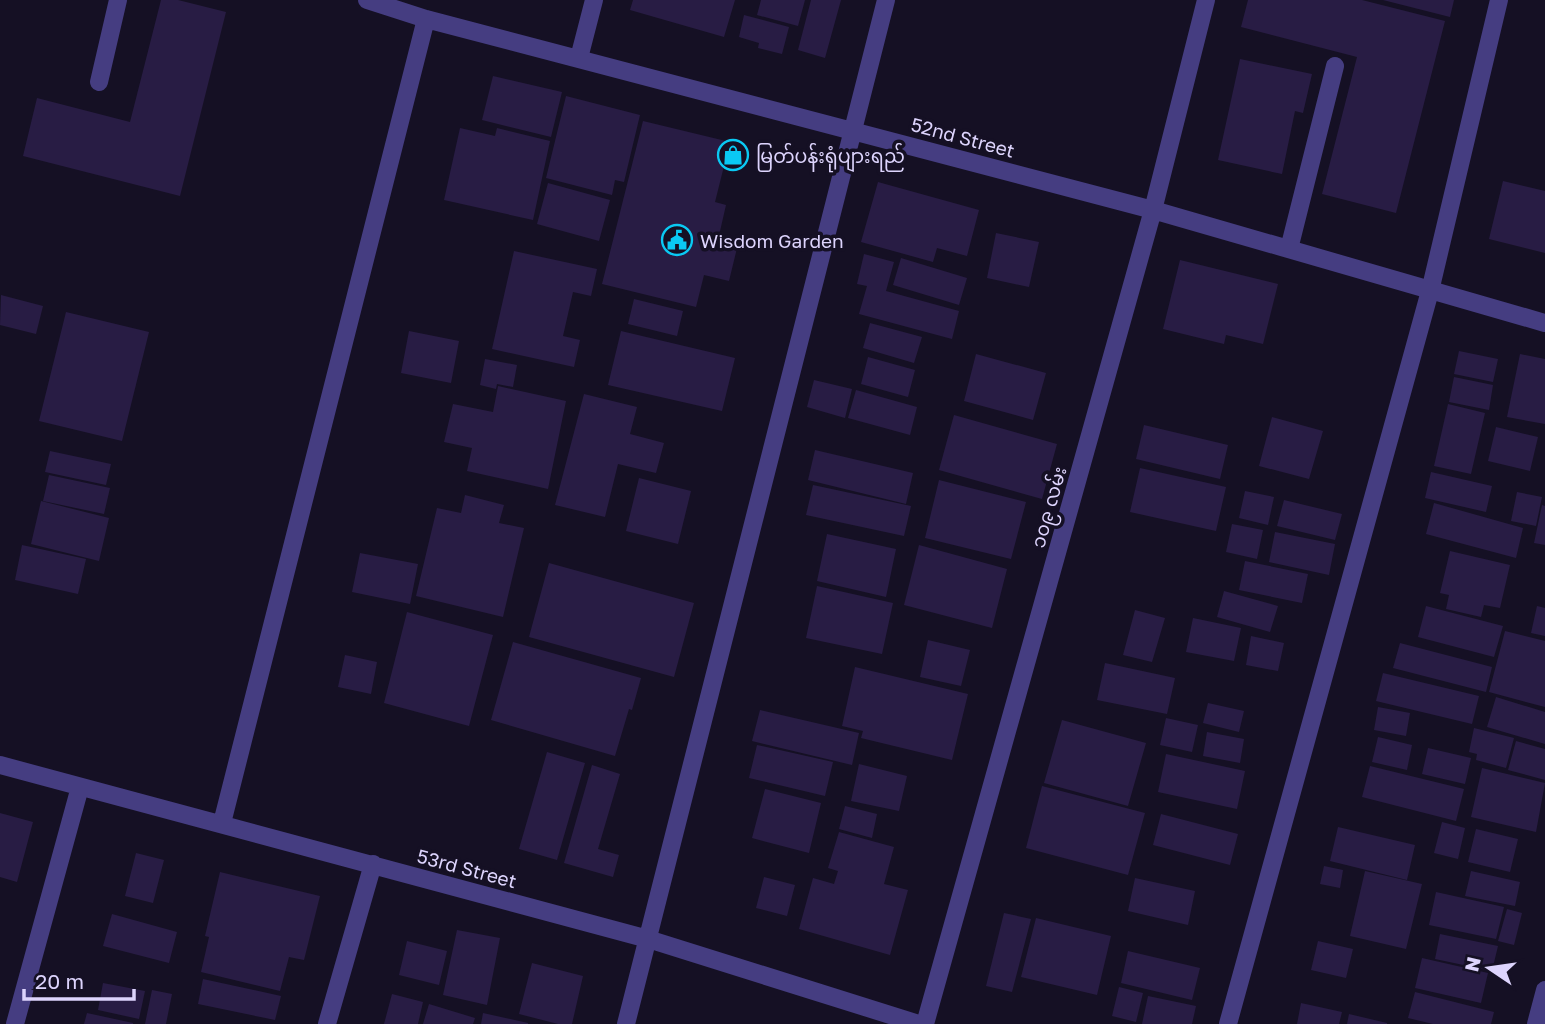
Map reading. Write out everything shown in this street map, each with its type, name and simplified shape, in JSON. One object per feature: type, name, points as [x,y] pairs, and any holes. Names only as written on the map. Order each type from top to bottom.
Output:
[{"type":"street","points":[[99,82],[118,0]]},
{"type":"street","name":"52nd Street","points":[[367,0],[426,19],[1153,210],[1545,323]]},
{"type":"street","points":[[579,58],[594,0]]},
{"type":"street","points":[[626,1024],[886,0]]},
{"type":"street","name":"၁၀၉ လမ်း","points":[[925,1024],[1153,210],[1206,0]]},
{"type":"street","points":[[1228,1024],[1430,290],[1499,0]]},
{"type":"street","points":[[222,823],[426,19]]},
{"type":"street","points":[[1289,249],[1335,66]]},
{"type":"street","name":"53rd Street","points":[[0,765],[648,939],[919,1024]]},
{"type":"street","points":[[15,1024],[79,787]]},
{"type":"street","points":[[327,1024],[373,864]]},
{"type":"street","points":[[1536,1024],[1545,990]]},
{"type":"building","points":[[161,0],[178,0],[226,12],[180,196],[23,156],[37,98],[130,122]]},
{"type":"building","points":[[633,0],[735,0],[724,37],[630,10]]},
{"type":"building","points":[[761,0],[805,0],[798,26],[757,15]]},
{"type":"building","points":[[811,0],[841,0],[825,58],[798,50]]},
{"type":"building","points":[[1248,0],[1362,0],[1445,21],[1396,213],[1322,194],[1357,57],[1241,27]]},
{"type":"building","points":[[1383,0],[1454,0],[1450,17]]},
{"type":"building","points":[[744,15],[789,27],[782,54],[758,48],[759,43],[739,37]]},
{"type":"building","points":[[1240,59],[1312,74],[1303,113],[1295,111],[1282,174],[1218,160]]},
{"type":"building","points":[[493,76],[562,92],[551,137],[482,120]]},
{"type":"building","points":[[566,96],[640,115],[624,182],[615,180],[612,195],[546,178]]},
{"type":"building","points":[[643,121],[730,142],[715,202],[726,205],[718,240],[738,244],[729,281],[704,275],[696,307],[602,284]]},
{"type":"building","points":[[460,128],[495,136],[497,128],[550,141],[533,220],[444,200]]},
{"type":"building","points":[[1503,181],[1545,191],[1545,253],[1489,239]]},
{"type":"building","points":[[878,182],[979,210],[967,256],[937,248],[933,262],[861,242]]},
{"type":"building","points":[[548,183],[610,200],[599,241],[537,224]]},
{"type":"building","points":[[996,233],[1039,242],[1029,287],[987,278]]},
{"type":"building","points":[[514,251],[597,269],[591,296],[573,292],[563,336],[580,340],[574,367],[492,349]]},
{"type":"building","points":[[864,254],[894,262],[886,291],[959,311],[952,339],[859,314],[867,286],[857,284]]},
{"type":"building","points":[[901,258],[967,278],[959,305],[893,285]]},
{"type":"building","points":[[1180,260],[1278,284],[1263,344],[1226,335],[1224,344],[1163,329]]},
{"type":"building","points":[[1,295],[43,306],[36,334],[0,325]]},
{"type":"building","points":[[634,299],[683,311],[677,336],[628,324]]},
{"type":"building","points":[[66,312],[149,332],[122,441],[39,421]]},
{"type":"building","points":[[870,323],[922,337],[914,363],[863,348]]},
{"type":"building","points":[[409,331],[459,341],[451,383],[401,373]]},
{"type":"building","points":[[621,331],[735,358],[722,411],[608,385]]},
{"type":"building","points":[[1459,351],[1498,359],[1493,382],[1454,374]]},
{"type":"building","points":[[976,354],[1046,373],[1033,420],[964,401]]},
{"type":"building","points":[[1520,354],[1545,359],[1545,424],[1507,417]]},
{"type":"building","points":[[868,357],[915,370],[908,397],[861,384]]},
{"type":"building","points":[[485,359],[517,365],[513,387],[497,384],[496,389],[480,385]]},
{"type":"building","points":[[1454,377],[1493,385],[1489,410],[1449,402]]},
{"type":"building","points":[[814,380],[852,389],[845,418],[807,407]]},
{"type":"building","points":[[498,386],[566,401],[548,489],[467,471],[472,448],[444,442],[453,404],[493,412]]},
{"type":"building","points":[[856,390],[917,407],[910,435],[848,418]]},
{"type":"building","points":[[584,394],[637,407],[630,434],[664,443],[656,473],[618,464],[605,517],[555,505]]},
{"type":"building","points":[[1448,404],[1485,413],[1471,474],[1434,466]]},
{"type":"building","points":[[954,415],[1057,444],[1042,499],[939,470]]},
{"type":"building","points":[[1272,417],[1323,431],[1309,479],[1259,466]]},
{"type":"building","points":[[1144,425],[1228,445],[1220,479],[1136,459]]},
{"type":"building","points":[[1496,427],[1538,437],[1530,471],[1488,461]]},
{"type":"building","points":[[815,450],[913,473],[906,504],[808,480]]},
{"type":"building","points":[[50,451],[111,464],[106,485],[45,472]]},
{"type":"building","points":[[1140,468],[1226,487],[1216,531],[1130,512]]},
{"type":"building","points":[[1431,472],[1492,486],[1486,512],[1425,498]]},
{"type":"building","points":[[49,475],[110,488],[104,514],[43,501]]},
{"type":"building","points":[[639,478],[691,491],[678,544],[626,531]]},
{"type":"building","points":[[939,480],[1026,502],[1011,559],[925,538]]},
{"type":"building","points":[[813,485],[911,506],[904,536],[806,515]]},
{"type":"building","points":[[1245,491],[1274,497],[1268,525],[1239,518]]},
{"type":"building","points":[[1517,492],[1542,497],[1536,526],[1511,521]]},
{"type":"building","points":[[465,495],[504,505],[499,523],[524,528],[503,617],[416,596],[437,508],[461,513]]},
{"type":"building","points":[[1284,500],[1342,514],[1335,540],[1277,526]]},
{"type":"building","points":[[41,501],[109,518],[99,561],[31,544]]},
{"type":"building","points":[[1434,503],[1523,528],[1516,558],[1426,534]]},
{"type":"building","points":[[1542,505],[1545,506],[1545,545],[1534,543]]},
{"type":"building","points":[[1232,524],[1263,530],[1257,559],[1226,552]]},
{"type":"building","points":[[1275,532],[1335,544],[1329,575],[1269,562]]},
{"type":"building","points":[[827,534],[896,549],[886,597],[817,581]]},
{"type":"building","points":[[22,545],[86,559],[78,594],[15,580]]},
{"type":"building","points":[[919,545],[1007,569],[992,628],[904,605]]},
{"type":"building","points":[[1450,551],[1510,565],[1500,608],[1484,605],[1481,617],[1446,609],[1449,595],[1440,593]]},
{"type":"building","points":[[360,553],[418,564],[410,604],[352,592]]},
{"type":"building","points":[[1245,561],[1308,574],[1302,603],[1239,590]]},
{"type":"building","points":[[549,563],[694,603],[674,677],[529,637]]},
{"type":"building","points":[[817,586],[893,603],[882,654],[806,638]]},
{"type":"building","points":[[1224,591],[1278,606],[1270,632],[1217,617]]},
{"type":"building","points":[[1426,606],[1503,626],[1494,657],[1418,637]]},
{"type":"building","points":[[1537,606],[1545,608],[1545,636],[1531,633]]},
{"type":"building","points":[[1135,610],[1165,618],[1152,662],[1123,655]]},
{"type":"building","points":[[407,612],[493,635],[469,726],[384,703]]},
{"type":"building","points":[[1193,618],[1241,628],[1234,661],[1186,652]]},
{"type":"building","points":[[1505,631],[1545,641],[1545,707],[1489,692]]},
{"type":"building","points":[[1251,636],[1284,643],[1278,671],[1246,665]]},
{"type":"building","points":[[928,640],[970,650],[961,686],[920,677]]},
{"type":"building","points":[[513,642],[641,678],[615,756],[491,720]]},
{"type":"building","points":[[1400,643],[1492,667],[1486,692],[1393,668]]},
{"type":"building","points":[[345,655],[377,662],[371,694],[338,687]]},
{"type":"building","points":[[1105,663],[1175,678],[1167,714],[1097,700]]},
{"type":"building","points":[[855,667],[968,694],[952,760],[861,738],[863,731],[842,726]]},
{"type":"building","points":[[1383,673],[1479,696],[1472,724],[1376,701]]},
{"type":"building","points":[[1496,697],[1545,712],[1545,744],[1487,727]]},
{"type":"building","points":[[1208,703],[1244,711],[1239,732],[1203,723]]},
{"type":"building","points":[[1378,707],[1410,713],[1406,736],[1374,730]]},
{"type":"building","points":[[760,710],[859,733],[852,765],[752,741]]},
{"type":"building","points":[[1166,718],[1198,725],[1192,752],[1160,745]]},
{"type":"building","points":[[1062,720],[1146,743],[1128,806],[1044,783]]},
{"type":"building","points":[[1474,728],[1514,738],[1506,768],[1476,760],[1477,754],[1469,752]]},
{"type":"building","points":[[1207,732],[1244,739],[1240,763],[1203,756]]},
{"type":"building","points":[[1378,737],[1412,745],[1407,770],[1372,762]]},
{"type":"building","points":[[1516,741],[1545,749],[1545,780],[1508,770]]},
{"type":"building","points":[[757,745],[833,762],[825,796],[749,778]]},
{"type":"building","points":[[1428,748],[1471,758],[1465,784],[1422,774]]},
{"type":"building","points":[[547,752],[585,763],[557,860],[519,849]]},
{"type":"building","points":[[1166,754],[1245,771],[1237,809],[1158,792]]},
{"type":"building","points":[[859,764],[907,776],[899,811],[851,801]]},
{"type":"building","points":[[592,765],[620,774],[598,849],[619,855],[613,877],[564,863]]},
{"type":"building","points":[[1370,766],[1464,789],[1456,821],[1362,797]]},
{"type":"building","points":[[1482,768],[1545,783],[1536,832],[1471,817]]},
{"type":"building","points":[[1042,786],[1145,813],[1128,875],[1026,848]]},
{"type":"building","points":[[765,789],[821,803],[809,853],[752,838]]},
{"type":"building","points":[[845,806],[877,814],[872,838],[839,829]]},
{"type":"building","points":[[0,813],[33,822],[17,882],[0,877]]},
{"type":"building","points":[[1161,814],[1238,834],[1230,865],[1153,845]]},
{"type":"building","points":[[1442,822],[1465,828],[1458,859],[1434,853]]},
{"type":"building","points":[[1338,827],[1415,845],[1407,880],[1330,861]]},
{"type":"building","points":[[1476,829],[1518,839],[1510,872],[1468,862]]},
{"type":"building","points":[[839,832],[894,847],[884,884],[908,890],[890,955],[799,929],[813,878],[834,884],[838,871],[828,868]]},
{"type":"building","points":[[136,853],[164,860],[153,903],[125,896]]},
{"type":"building","points":[[1324,866],[1343,870],[1340,888],[1320,884]]},
{"type":"building","points":[[1365,871],[1422,884],[1406,949],[1350,936]]},
{"type":"building","points":[[1471,871],[1520,882],[1515,906],[1465,896]]},
{"type":"building","points":[[220,872],[320,896],[304,960],[289,957],[280,991],[201,972],[209,937],[205,936]]},
{"type":"building","points":[[764,877],[795,885],[787,916],[756,908]]},
{"type":"building","points":[[1135,878],[1195,891],[1188,925],[1128,911]]},
{"type":"building","points":[[1436,892],[1504,907],[1496,939],[1429,925]]},
{"type":"building","points":[[1507,909],[1522,913],[1514,945],[1498,941]]},
{"type":"building","points":[[1004,913],[1031,919],[1012,992],[986,986]]},
{"type":"building","points":[[112,914],[177,932],[169,963],[103,946]]},
{"type":"building","points":[[1036,918],[1111,936],[1097,995],[1021,977]]},
{"type":"building","points":[[457,930],[500,938],[487,1005],[443,995]]},
{"type":"building","points":[[1440,934],[1498,946],[1492,971],[1435,959]]},
{"type":"building","points":[[407,941],[447,951],[439,985],[399,975]]},
{"type":"building","points":[[1318,941],[1353,949],[1346,978],[1311,970]]},
{"type":"building","points":[[1128,951],[1200,968],[1192,1000],[1121,983]]},
{"type":"building","points":[[1422,958],[1488,973],[1481,1003],[1415,988]]},
{"type":"building","points":[[532,963],[583,976],[572,1024],[558,1024],[519,1014]]},
{"type":"building","points":[[203,979],[281,996],[275,1020],[198,1004]]},
{"type":"building","points":[[103,983],[145,991],[139,1019],[98,1010]]},
{"type":"building","points":[[1119,987],[1143,993],[1136,1022],[1112,1016]]},
{"type":"building","points":[[152,990],[172,994],[166,1024],[145,1024]]},
{"type":"building","points":[[1415,992],[1494,1012],[1491,1024],[1433,1024],[1408,1018]]},
{"type":"building","points":[[392,994],[423,1002],[418,1024],[384,1024]]},
{"type":"building","points":[[1148,996],[1196,1006],[1192,1024],[1142,1024]]},
{"type":"building","points":[[1301,1003],[1342,1012],[1339,1024],[1297,1024]]},
{"type":"building","points":[[429,1004],[475,1018],[473,1024],[423,1024]]},
{"type":"building","points":[[87,1013],[133,1023],[133,1024],[84,1024]]},
{"type":"building","points":[[483,1013],[528,1023],[528,1024],[481,1024]]},
{"type":"building","points":[[1349,1014],[1387,1023],[1387,1024],[1347,1024]]},
{"type":"place","name":"မြတ်ပန်းရုံပျားရည်","points":[[733,155]]},
{"type":"place","name":"Wisdom Garden","points":[[677,240]]}]
